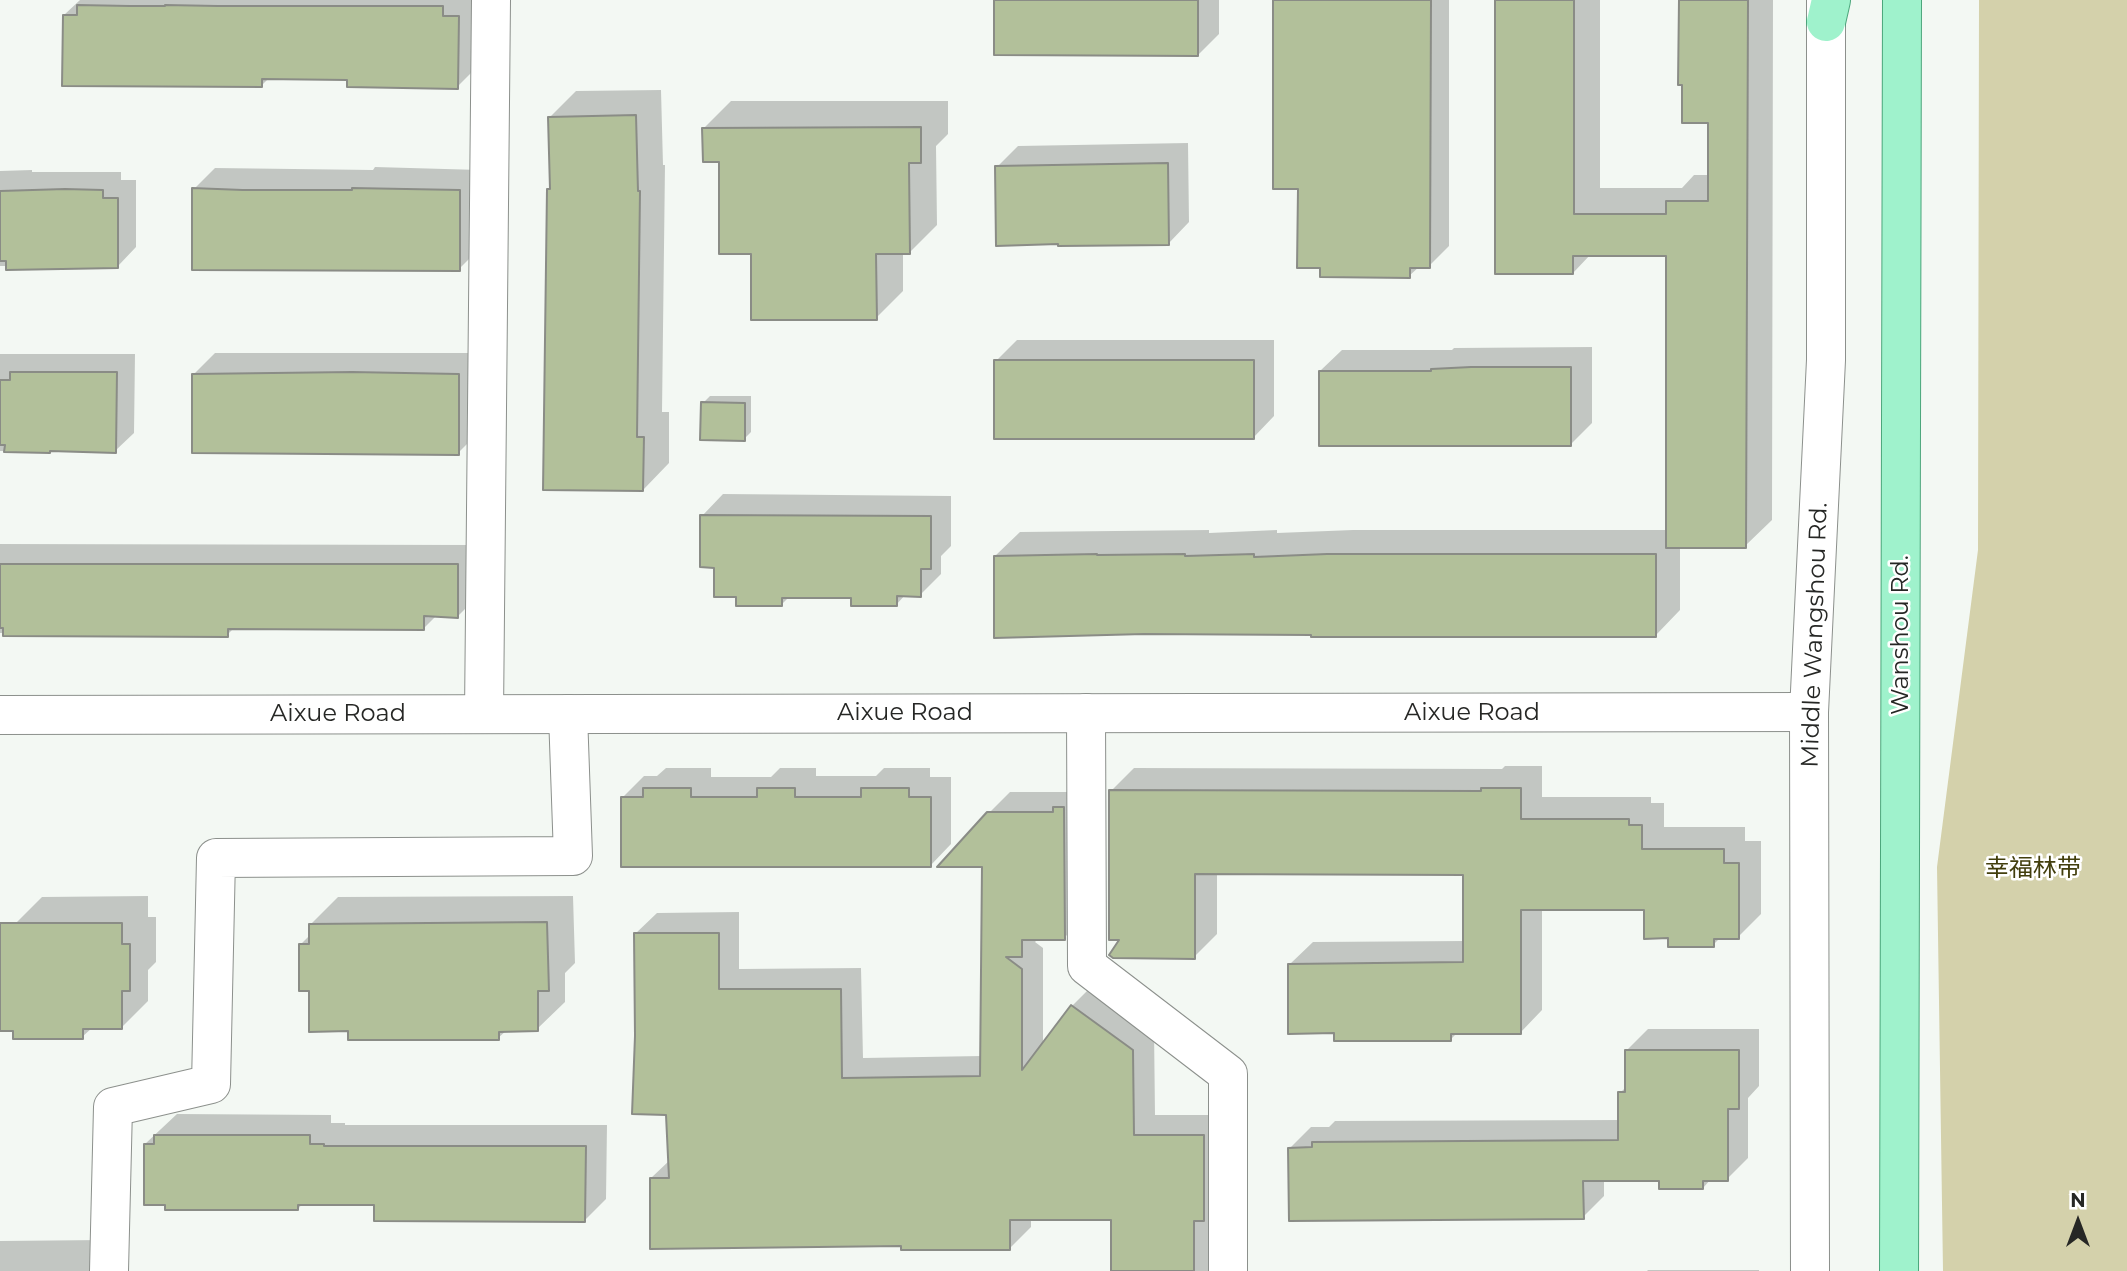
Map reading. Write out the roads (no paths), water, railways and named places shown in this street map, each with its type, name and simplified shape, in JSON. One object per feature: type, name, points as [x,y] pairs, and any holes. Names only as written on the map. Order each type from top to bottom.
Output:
[{"type":"main road","name":"Wanshou Rd.","points":[[1899,1271],[1902,0]]},
{"type":"street","points":[[484,714],[491,0]]},
{"type":"street","name":"Middle Wangshou Rd.","points":[[1810,1271],[1809,712],[1826,360],[1828,7]]},
{"type":"street","name":"Aixue Road","points":[[0,715],[1809,712]]},
{"type":"street","points":[[1086,713],[1087,967],[1228,1074],[1228,1271]]},
{"type":"street","points":[[109,1271],[113,1107],[211,1083],[216,858],[573,856],[568,714]]},
{"type":"park label","name":"幸福林带","points":[[2033,869]]}]
